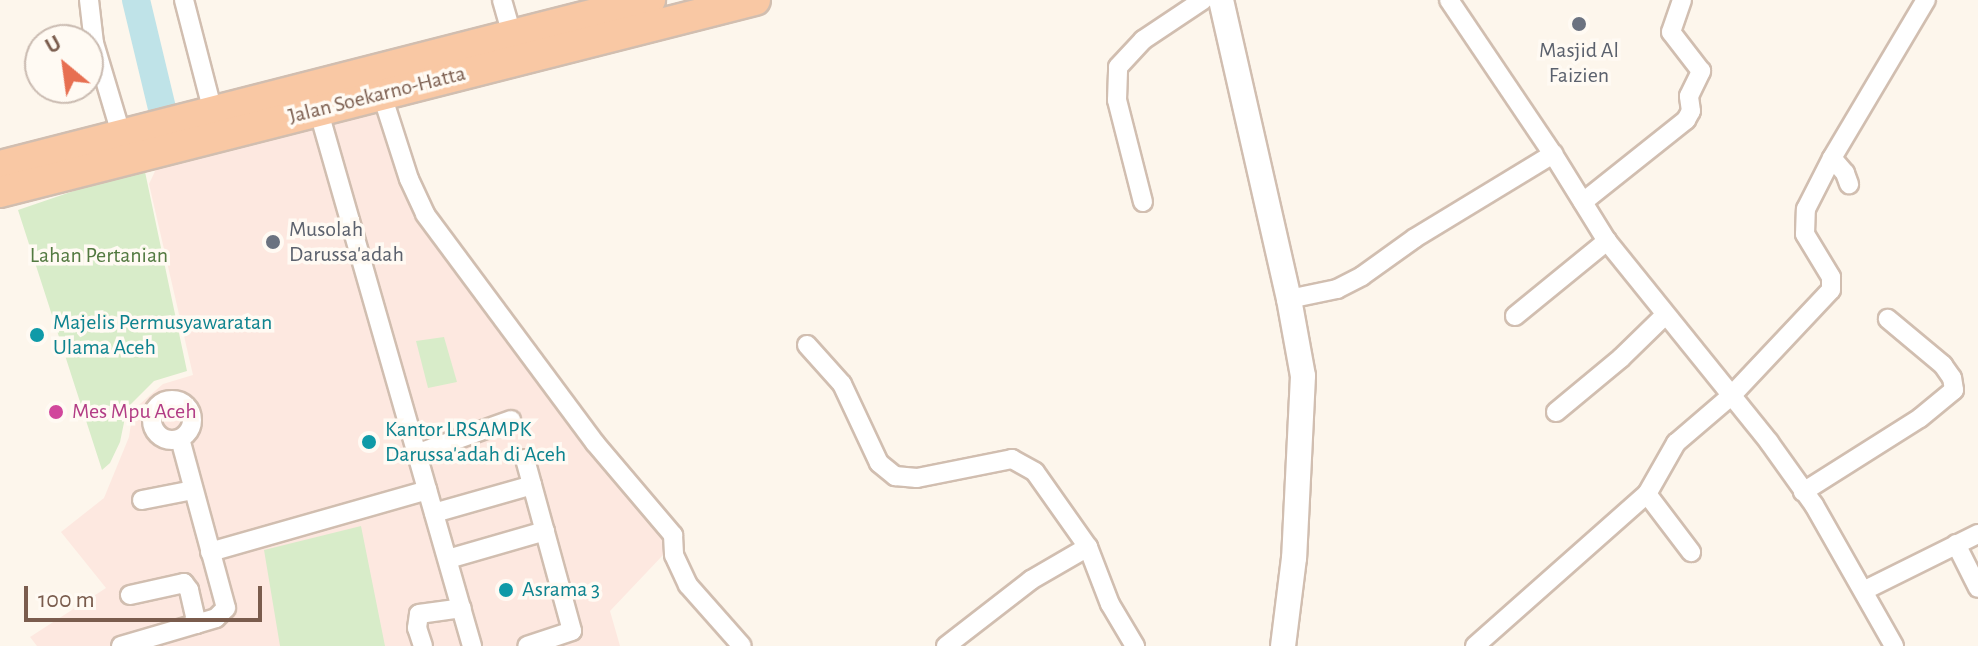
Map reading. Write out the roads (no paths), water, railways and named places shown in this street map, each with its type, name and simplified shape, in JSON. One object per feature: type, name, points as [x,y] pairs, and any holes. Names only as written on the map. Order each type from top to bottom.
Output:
[{"type":"highway","name":"Jalan Soekarno-Hatta","points":[[0,166],[650,0]]},
{"type":"highway","name":"Jalan Soekarno-Hatta","points":[[0,192],[318,109],[385,105],[755,0]]},
{"type":"street","points":[[89,0],[94,43],[122,137]]},
{"type":"street","points":[[184,0],[213,112]]},
{"type":"street","points":[[502,0],[512,36]]},
{"type":"street","points":[[1143,202],[1117,100],[1118,67],[1143,40],[1203,0]]},
{"type":"street","points":[[1221,0],[1289,299],[1303,376],[1294,558],[1284,646]]},
{"type":"street","points":[[1449,0],[1553,154],[1607,241],[1732,395],[1803,492],[1865,590],[1894,646]]},
{"type":"street","points":[[1583,202],[1686,120],[1691,111],[1689,96],[1701,71],[1671,32],[1682,0]]},
{"type":"street","points":[[1475,646],[1647,494],[1676,443],[1732,395],[1831,290],[1831,277],[1810,246],[1803,222],[1832,158],[1926,0]]},
{"type":"street","points":[[385,105],[409,179],[425,214],[595,443],[673,535],[674,555],[688,585],[742,646]]},
{"type":"street","points":[[318,109],[472,646]]},
{"type":"street","points":[[1289,299],[1337,289],[1362,276],[1415,238],[1553,154]]},
{"type":"street","points":[[1832,158],[1845,173],[1849,184]]},
{"type":"street","points":[[1515,316],[1607,241]]},
{"type":"street","points":[[1556,412],[1621,358],[1665,315]]},
{"type":"street","points":[[1803,492],[1920,418],[1954,390],[1952,378],[1943,365],[1888,319]]},
{"type":"street","points":[[807,345],[842,384],[879,463],[895,476],[917,478],[1012,459],[1035,472],[1088,547],[1110,604],[1135,646]]},
{"type":"street","points":[[416,454],[511,420]]},
{"type":"street","points":[[121,646],[197,624],[223,614],[226,608],[180,439]]},
{"type":"street","points":[[525,459],[572,631],[527,646]]},
{"type":"street","points":[[434,513],[532,485]]},
{"type":"street","points":[[142,500],[193,490]]},
{"type":"street","points":[[210,552],[427,490]]},
{"type":"street","points":[[1647,494],[1691,552]]},
{"type":"street","points":[[448,559],[545,531]]},
{"type":"street","points":[[1865,590],[1978,534]]},
{"type":"street","points":[[1956,544],[1978,588]]},
{"type":"street","points":[[946,646],[1031,580],[1088,547]]},
{"type":"street","points":[[130,595],[184,583],[189,590],[197,624]]},
{"type":"street","points":[[423,646],[417,628],[419,614],[462,608]]},
{"type":"waterway","points":[[136,0],[165,121]]},
{"type":"place","name":"Masjid Al Faizien","points":[[1579,24]]},
{"type":"place","name":"Musolah Darussa'adah","points":[[273,242]]},
{"type":"place","name":"Majelis Permusyawaratan Ulama Aceh","points":[[37,335]]},
{"type":"place","name":"Mes Mpu Aceh","points":[[56,412]]},
{"type":"place","name":"Kantor LRSAMPK Darussa'adah di Aceh","points":[[369,442]]},
{"type":"place","name":"Asrama 3","points":[[506,590]]},
{"type":"park label","name":"Lahan Pertanian","points":[[99,256]]}]
